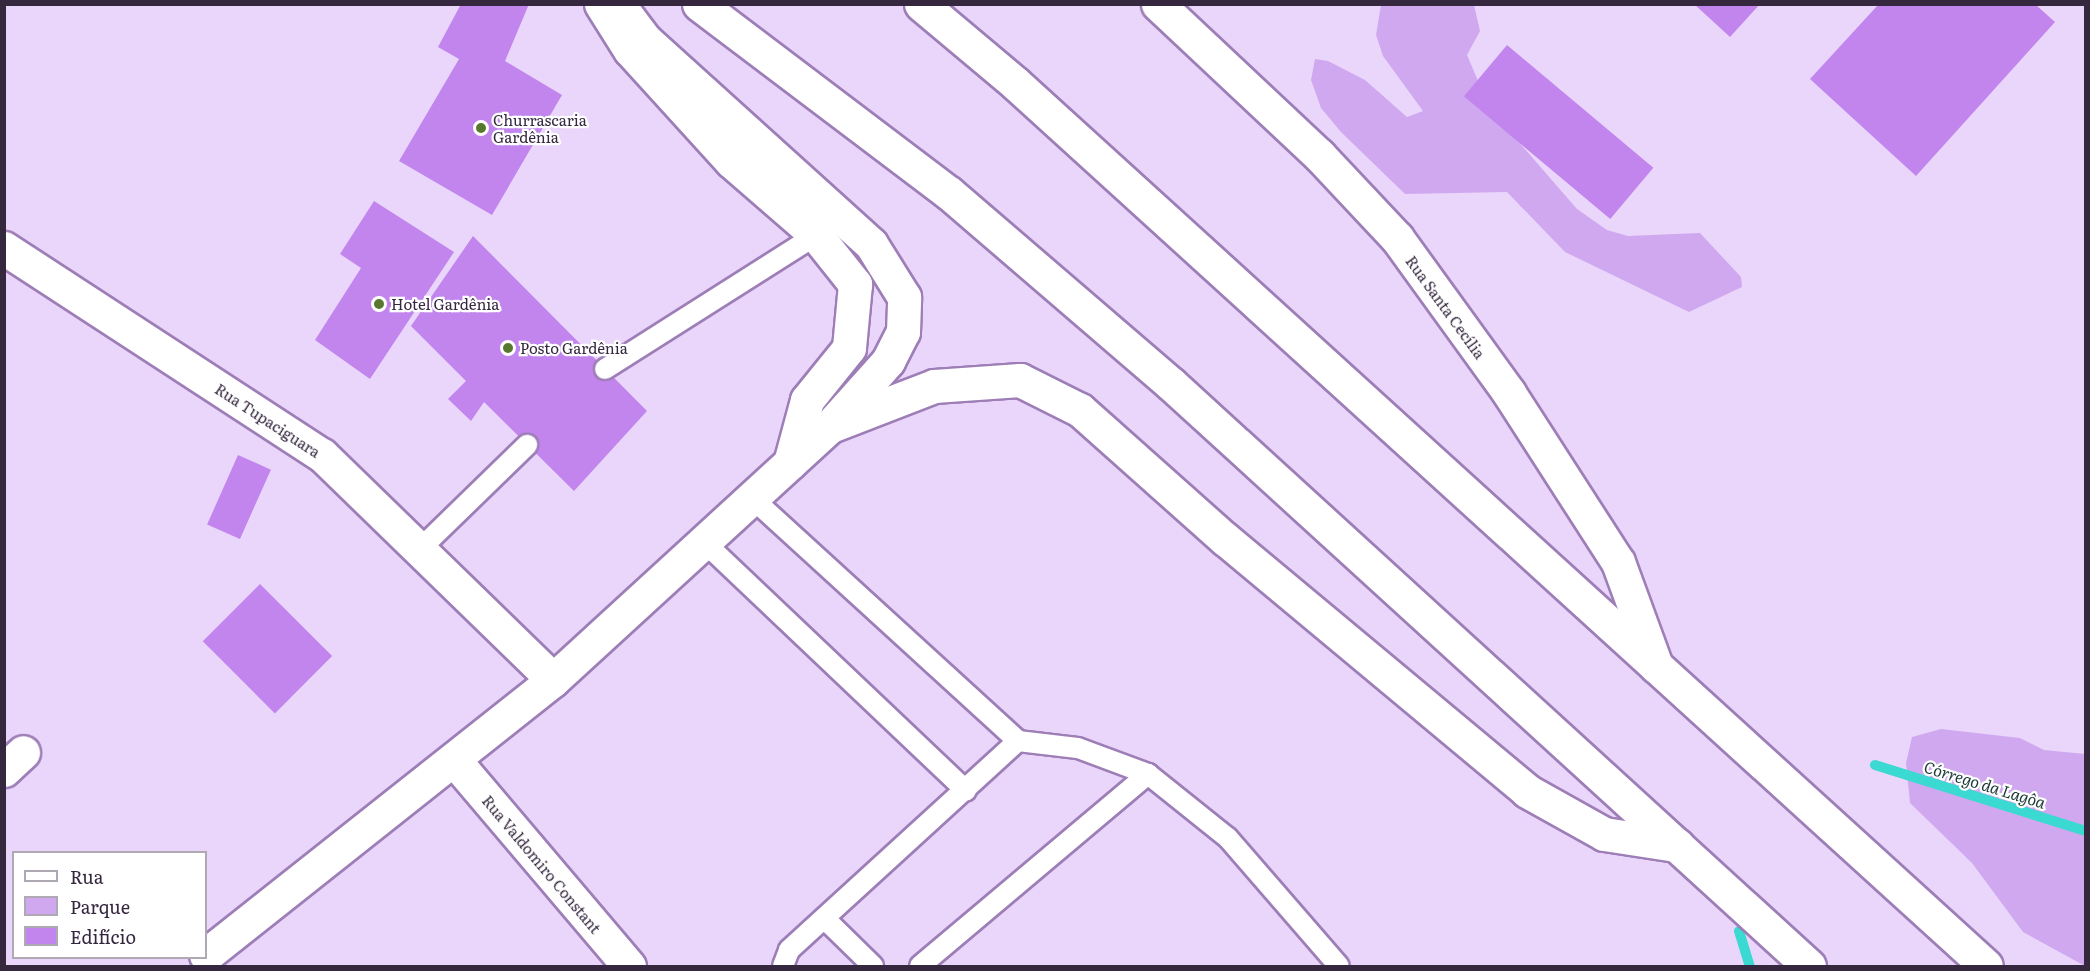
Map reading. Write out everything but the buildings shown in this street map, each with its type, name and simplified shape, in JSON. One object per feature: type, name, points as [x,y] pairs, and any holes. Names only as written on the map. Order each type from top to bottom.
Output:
[{"type":"main road","points":[[601,4],[630,50],[731,161],[816,235],[855,284],[856,314],[849,348],[807,400],[790,463]]},
{"type":"main road","points":[[207,954],[455,761],[553,680],[829,427],[888,361],[903,332],[904,297],[864,235],[646,41],[618,4]]},
{"type":"main road","points":[[699,4],[950,193],[1170,383],[1809,966]]},
{"type":"main road","points":[[921,4],[1014,83],[1986,966]]},
{"type":"main road","name":"Rua Santa Cecília","points":[[1158,4],[1319,155],[1396,238],[1509,393],[1618,562],[1656,666]]},
{"type":"main road","name":"Rua Tupaciguara","points":[[4,248],[322,455],[553,680]]},
{"type":"main road","points":[[829,427],[934,386],[1020,380],[1080,410],[1225,539],[1527,791],[1604,834],[1677,845]]},
{"type":"main road","name":"Rua Valdomiro Constant","points":[[455,761],[629,966]]},
{"type":"lane","points":[[606,369],[816,235]]},
{"type":"lane","points":[[419,550],[527,445]]},
{"type":"lane","points":[[752,498],[1018,741],[1078,748],[1148,774],[1228,838],[1339,966]]},
{"type":"lane","points":[[704,542],[966,791]]},
{"type":"lane","points":[[783,966],[789,950],[826,920],[1018,741]]},
{"type":"lane","points":[[920,966],[1148,774]]},
{"type":"lane","points":[[826,920],[873,966]]},
{"type":"green space","points":[[1381,5],[1474,5],[1480,31],[1467,55],[1490,109],[1577,209],[1607,230],[1628,236],[1700,233],[1741,277],[1742,287],[1689,312],[1565,252],[1507,192],[1405,194],[1341,132],[1321,108],[1311,80],[1315,59],[1328,61],[1365,80],[1407,117],[1423,111],[1383,56],[1376,35]]},
{"type":"green space","points":[[1941,729],[2020,738],[2044,750],[2085,754],[2085,966],[2023,932],[1972,863],[1910,803],[1906,763],[1912,737]]},
{"type":"waterway","name":"Córrego da Lagôa","points":[[1875,765],[2086,831]]},
{"type":"waterway","name":"Córrego da Lagôa","points":[[1739,931],[1750,966]]},
{"type":"place","name":"Churrascaria Gardênia","points":[[481,128]]},
{"type":"place","name":"Hotel Gardênia","points":[[379,304]]},
{"type":"place","name":"Posto Gardênia","points":[[508,348]]}]
